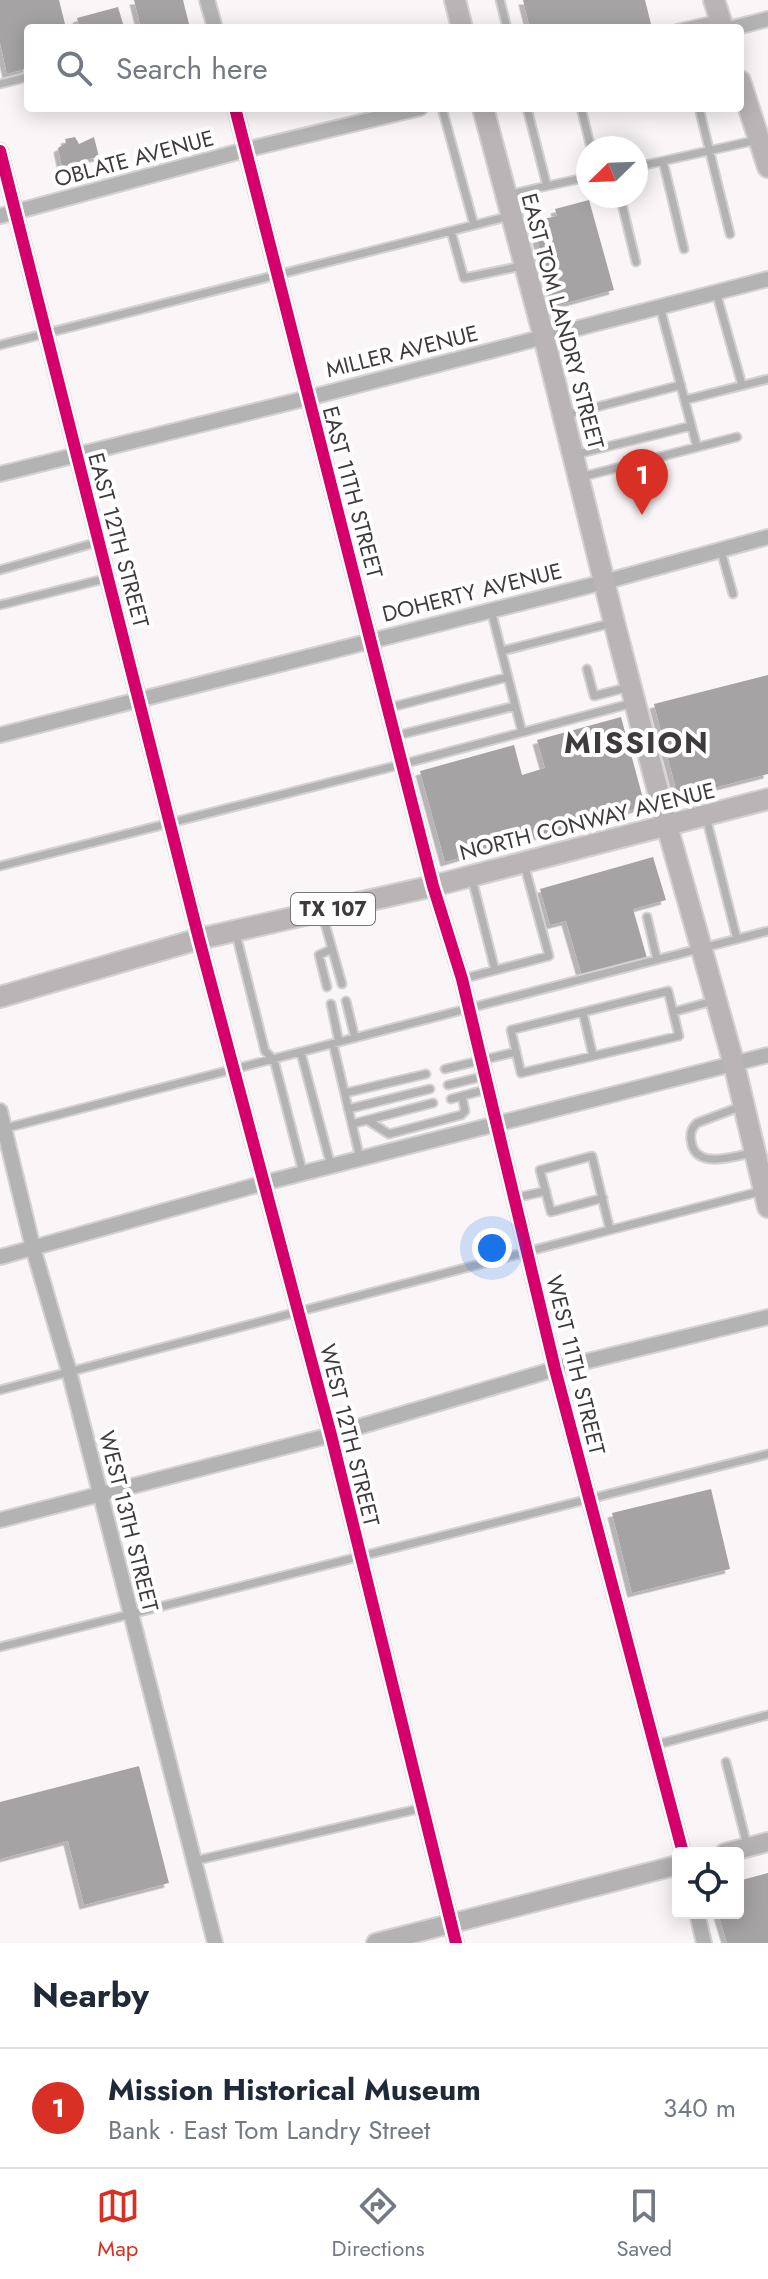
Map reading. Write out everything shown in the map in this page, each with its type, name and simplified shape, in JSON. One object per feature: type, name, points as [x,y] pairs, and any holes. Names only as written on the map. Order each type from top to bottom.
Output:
[{"type":"main road","points":[[455,0],[461,24]]},
{"type":"main road","points":[[744,93],[768,167]]},
{"type":"main road","name":"EAST TOM LANDRY STREET","points":[[484,112],[667,826],[718,1000],[763,1178]]},
{"type":"main road","name":"NORTH CONWAY AVENUE","points":[[0,997],[199,939],[433,886],[768,799]]},
{"type":"street","points":[[207,0],[214,24]]},
{"type":"street","points":[[723,19],[768,19]]},
{"type":"street","name":"EAST 11TH STREET","points":[[236,112],[433,886]]},
{"type":"street","name":"OBLATE AVENUE","points":[[0,216],[245,150],[403,112]]},
{"type":"street","name":"EAST 12TH STREET","points":[[0,151],[199,939]]},
{"type":"street","name":"MILLER AVENUE","points":[[0,474],[768,279]]},
{"type":"street","name":"DOHERTY AVENUE","points":[[0,735],[604,582],[768,537]]},
{"type":"street","name":"WEST 11TH STREET","points":[[433,886],[462,979],[555,1369],[681,1847]]},
{"type":"street","name":"WEST 12TH STREET","points":[[199,939],[331,1435],[456,1943]]},
{"type":"street","points":[[0,1257],[360,1158],[767,1058]]},
{"type":"street","name":"WEST 13TH STREET","points":[[0,1111],[215,1943]]},
{"type":"street","points":[[0,1520],[331,1435],[555,1369],[768,1317]]},
{"type":"street","points":[[744,1848],[768,1842]]},
{"type":"street","points":[[376,1943],[672,1867]]},
{"type":"street","points":[[698,1919],[704,1943]]},
{"type":"lane","points":[[500,0],[506,24]]},
{"type":"lane","points":[[698,24],[723,19]]},
{"type":"lane","points":[[0,84],[24,78]]},
{"type":"lane","points":[[443,112],[474,225]]},
{"type":"lane","points":[[528,112],[547,186]]},
{"type":"lane","points":[[582,112],[588,136]]},
{"type":"lane","points":[[700,112],[730,234]]},
{"type":"lane","points":[[648,164],[759,139]]},
{"type":"lane","points":[[663,161],[684,249]]},
{"type":"lane","points":[[506,196],[576,180]]},
{"type":"lane","points":[[623,208],[636,262]]},
{"type":"lane","points":[[0,345],[512,216]]},
{"type":"lane","points":[[451,231],[464,278],[525,266]]},
{"type":"lane","points":[[716,292],[742,385]]},
{"type":"lane","points":[[660,307],[697,447]]},
{"type":"lane","points":[[685,400],[768,379]]},
{"type":"lane","points":[[564,416],[681,385]]},
{"type":"lane","points":[[573,455],[691,426]]},
{"type":"lane","points":[[579,477],[737,437]]},
{"type":"lane","points":[[0,570],[98,542]]},
{"type":"lane","points":[[720,549],[733,594]]},
{"type":"lane","points":[[0,605],[108,578]]},
{"type":"lane","points":[[491,609],[522,732]]},
{"type":"lane","points":[[502,651],[614,622]]},
{"type":"lane","points":[[587,669],[594,696],[633,695]]},
{"type":"lane","points":[[388,708],[508,677]]},
{"type":"lane","points":[[0,866],[522,732],[633,695]]},
{"type":"lane","points":[[395,736],[515,706]]},
{"type":"lane","points":[[705,816],[737,939]]},
{"type":"lane","points":[[462,979],[549,956],[524,862]]},
{"type":"lane","points":[[471,876],[495,970]]},
{"type":"lane","points":[[321,911],[342,984]]},
{"type":"lane","points":[[647,917],[657,960]]},
{"type":"lane","points":[[235,931],[265,1051],[274,1060],[303,1173]]},
{"type":"lane","points":[[2,1128],[768,931]]},
{"type":"lane","points":[[327,987],[319,955],[332,949]]},
{"type":"lane","points":[[668,991],[673,1012],[679,1036],[521,1073],[511,1030],[668,991]]},
{"type":"lane","points":[[673,1012],[718,1000]]},
{"type":"lane","points":[[346,1001],[355,1038]]},
{"type":"lane","points":[[331,1004],[348,1109],[360,1158]]},
{"type":"lane","points":[[583,1013],[593,1056]]},
{"type":"lane","points":[[445,1069],[516,1052]]},
{"type":"lane","points":[[301,1053],[331,1166]]},
{"type":"lane","points":[[345,1093],[426,1074]]},
{"type":"lane","points":[[448,1085],[487,1082]]},
{"type":"lane","points":[[451,1099],[487,1082]]},
{"type":"lane","points":[[348,1109],[430,1089]]},
{"type":"lane","points":[[367,1120],[389,1134],[461,1115],[465,1111],[462,1096]]},
{"type":"lane","points":[[352,1124],[433,1103]]},
{"type":"lane","points":[[744,1105],[697,1123],[692,1128],[691,1142],[697,1154],[763,1178]]},
{"type":"lane","points":[[603,1198],[551,1212],[540,1170],[592,1156],[603,1198],[610,1230]]},
{"type":"lane","points":[[0,1390],[528,1253],[610,1230],[763,1178]]},
{"type":"lane","points":[[515,1198],[546,1191]]},
{"type":"lane","points":[[0,1647],[768,1454]]},
{"type":"lane","points":[[655,1745],[768,1715]]},
{"type":"lane","points":[[726,1762],[748,1847]]},
{"type":"lane","points":[[193,1861],[422,1808]]},
{"type":"building","points":[[0,0],[59,0],[65,24],[24,24],[24,69],[7,74],[0,43]]},
{"type":"building","points":[[134,0],[183,0],[189,24],[140,24]]},
{"type":"building","points":[[523,0],[645,0],[651,24],[529,24]]},
{"type":"building","points":[[118,7],[123,24],[79,24],[77,18]]},
{"type":"building","points":[[75,137],[79,144],[94,137],[99,157],[83,160],[85,170],[75,173],[73,165],[62,167],[58,148],[66,143],[65,139]]},
{"type":"building","points":[[576,203],[576,208],[591,208],[614,290],[555,306],[535,231],[545,228],[543,219],[557,216],[555,209]]},
{"type":"building","points":[[768,675],[768,774],[678,797],[654,704]]},
{"type":"building","points":[[621,717],[645,806],[445,862],[420,771],[514,745],[522,775],[545,768],[537,740]]},
{"type":"building","points":[[653,857],[666,900],[633,909],[647,958],[582,976],[566,921],[550,925],[540,889]]},
{"type":"building","points":[[711,1489],[730,1569],[632,1593],[612,1513]]},
{"type":"building","points":[[139,1766],[169,1883],[84,1905],[68,1841],[0,1859],[0,1802]]},
{"type":"building","points":[[768,1873],[768,1943],[727,1943],[720,1919],[744,1919],[744,1879]]},
{"type":"cycle path","points":[[236,112],[433,886],[462,979],[555,1369],[681,1847]]},
{"type":"cycle path","points":[[0,151],[199,939],[331,1435],[456,1943]]},
{"type":"place","name":"Mission Historical Museum","points":[[642,515]]},
{"type":"district","name":"MISSION","points":[[637,742]]}]
